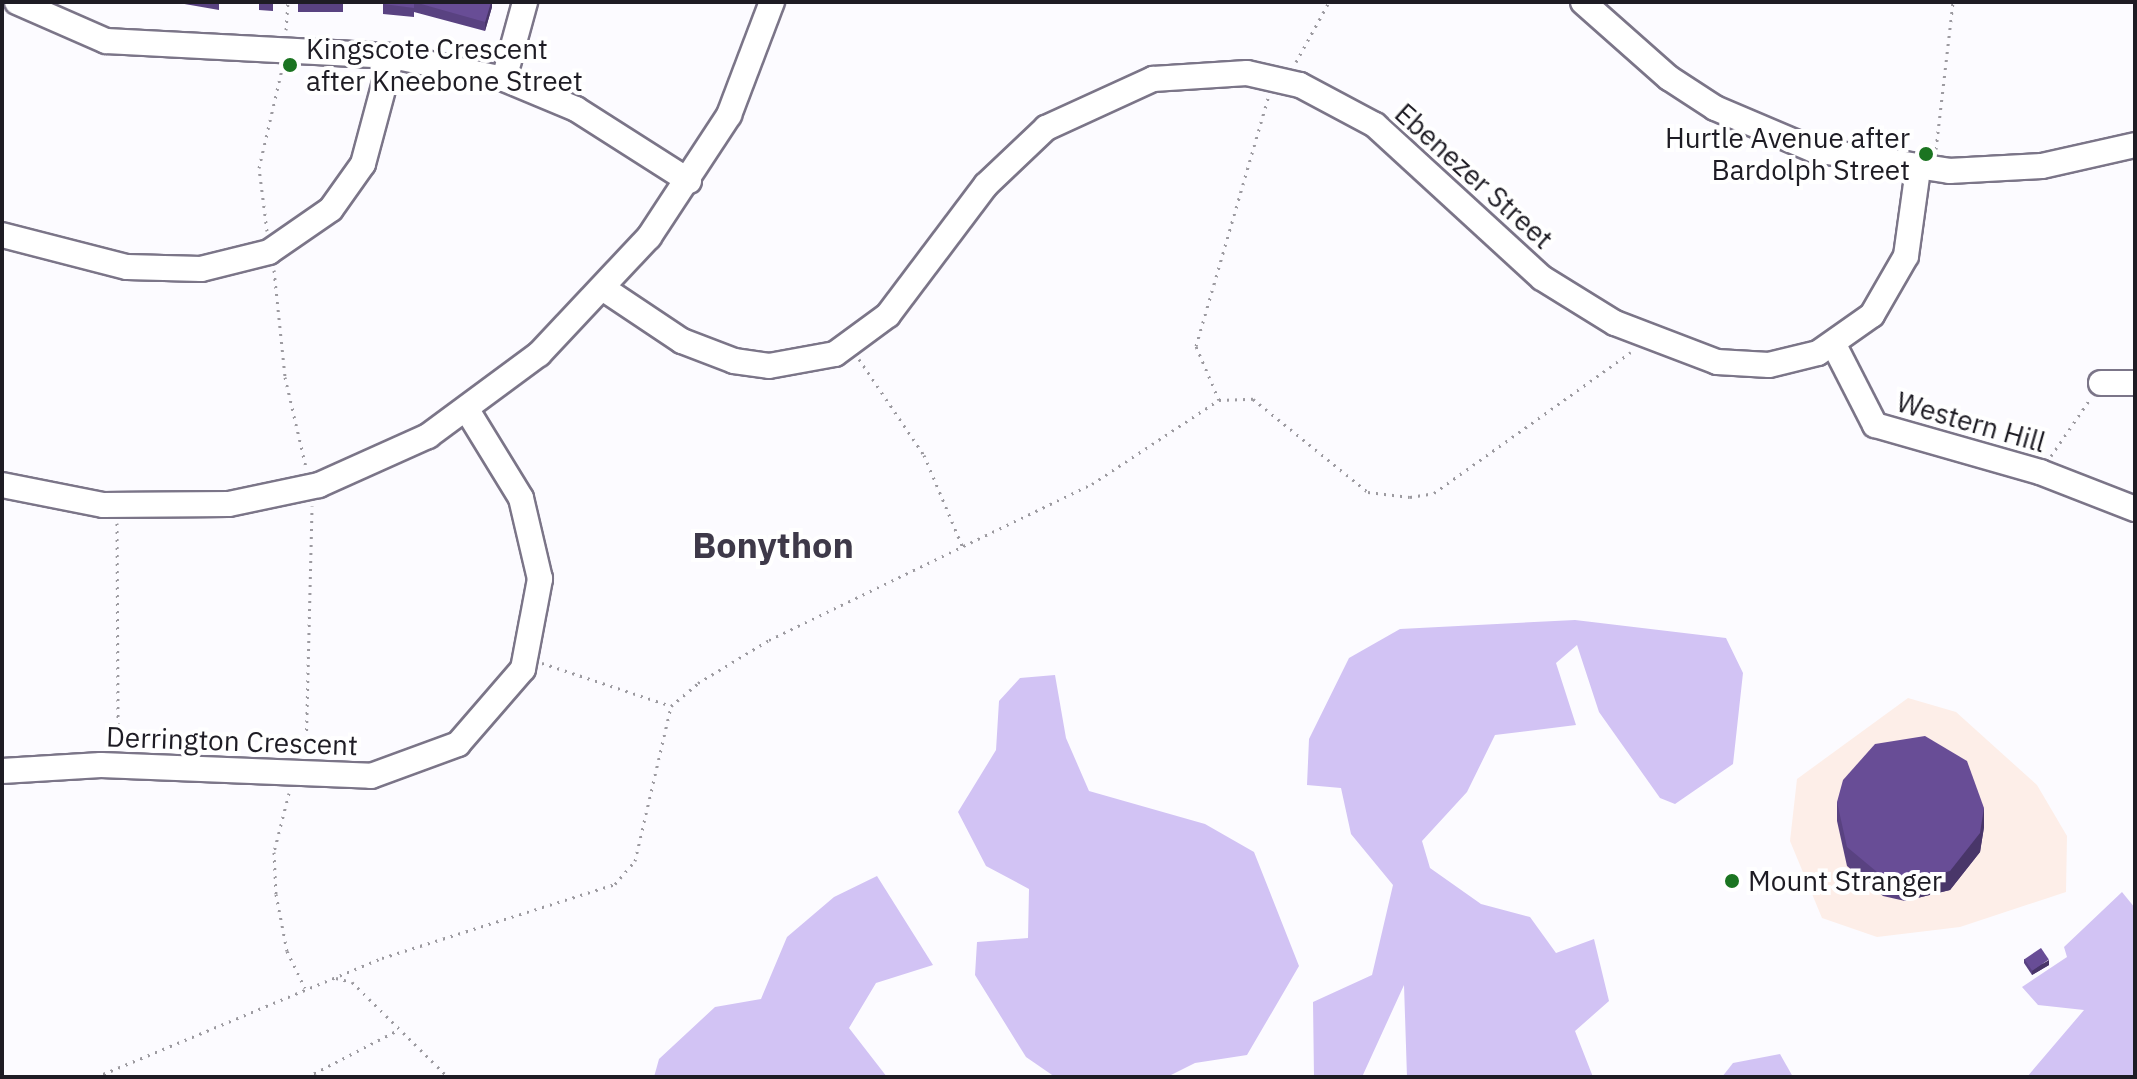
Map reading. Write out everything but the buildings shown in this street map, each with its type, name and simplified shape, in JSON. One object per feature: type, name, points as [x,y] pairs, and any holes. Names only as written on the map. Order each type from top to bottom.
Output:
[{"type":"street","points":[[17,2],[106,41],[392,56],[504,79],[576,109],[689,181]]},
{"type":"street","points":[[504,79],[525,2]]},
{"type":"street","points":[[2,485],[119,506],[229,504],[309,477],[375,464],[467,410],[539,354],[604,289],[689,181],[729,115],[772,2]]},
{"type":"street","points":[[1583,2],[1669,78],[1739,121],[1814,150],[1927,163],[2031,167],[2135,145]]},
{"type":"street","points":[[2,235],[127,267],[201,269],[271,251],[331,209],[363,164],[392,56]]},
{"type":"street","name":"Ebenezer Street","points":[[604,289],[682,341],[734,361],[803,364],[850,346],[888,315],[986,185],[1046,128],[1153,79],[1195,72],[1282,75],[1375,125],[1542,278],[1640,335],[1752,366],[1803,359],[1834,345],[1872,315],[1892,288],[1911,239],[1927,163]]},
{"type":"street","name":"Western Hill","points":[[1834,345],[1875,425],[2040,472],[2135,509]]},
{"type":"street","points":[[2101,383],[2135,383]]},
{"type":"street","name":"Derrington Crescent","points":[[2,771],[101,765],[291,786],[371,776],[440,755],[490,715],[527,658],[539,610],[536,546],[514,482],[467,410]]},
{"type":"path","points":[[288,2],[284,52],[259,172],[285,377],[309,477],[306,765],[291,786],[274,852],[276,894],[287,951],[305,988]]},
{"type":"path","points":[[1219,400],[1196,346],[1282,75],[1329,2]]},
{"type":"path","points":[[1946,157],[1927,163],[1953,2]]},
{"type":"path","points":[[96,1077],[305,988],[627,875],[671,706],[769,640],[1092,484],[1219,400],[1253,399],[1368,492],[1410,497],[1434,493],[1611,370],[1640,335]]},
{"type":"path","points":[[850,346],[924,455],[963,548]]},
{"type":"path","points":[[2040,472],[2101,383]]},
{"type":"path","points":[[118,755],[119,506]]},
{"type":"path","points":[[527,658],[671,706]]},
{"type":"path","points":[[333,978],[352,982],[396,1031],[448,1077]]},
{"type":"path","points":[[307,1077],[396,1031]]},
{"type":"shaded area","points":[[1575,620],[1726,638],[1743,673],[1733,764],[1675,804],[1660,798],[1599,712],[1577,645],[1556,663],[1576,725],[1495,735],[1467,792],[1422,841],[1430,868],[1481,904],[1530,917],[1556,953],[1594,939],[1609,1001],[1575,1031],[1593,1077],[1407,1077],[1404,985],[1362,1077],[1314,1077],[1313,1002],[1372,975],[1393,885],[1351,834],[1341,788],[1307,785],[1309,739],[1349,658],[1400,629]]},
{"type":"shaded area","points":[[1055,675],[1066,738],[1089,791],[1205,824],[1254,852],[1299,966],[1247,1055],[1195,1063],[1167,1077],[1055,1077],[1026,1057],[975,975],[977,942],[1028,938],[1029,889],[986,866],[958,812],[996,750],[999,701],[1020,678]]},
{"type":"shaded area","points":[[1908,698],[1956,712],[2037,785],[2067,836],[2066,892],[1960,927],[1877,937],[1822,918],[1790,841],[1797,779]]},
{"type":"shaded area","points":[[877,876],[933,965],[876,983],[849,1028],[887,1077],[654,1077],[659,1059],[715,1007],[761,999],[787,937],[834,897]]},
{"type":"shaded area","points":[[2122,892],[2135,908],[2135,1077],[2027,1077],[2084,1010],[2038,1005],[2022,987],[2067,957],[2064,947]]},
{"type":"shaded area","points":[[1780,1054],[1793,1077],[1722,1077],[1733,1063]]},
{"type":"place","name":"Kingscote Crescent after Kneebone Street","points":[[290,65]]},
{"type":"place","name":"Hurtle Avenue after Bardolph Street","points":[[1926,154]]},
{"type":"place","name":"Mount Stranger","points":[[1732,881]]},
{"type":"district","name":"Bonython","points":[[773,545]]}]
